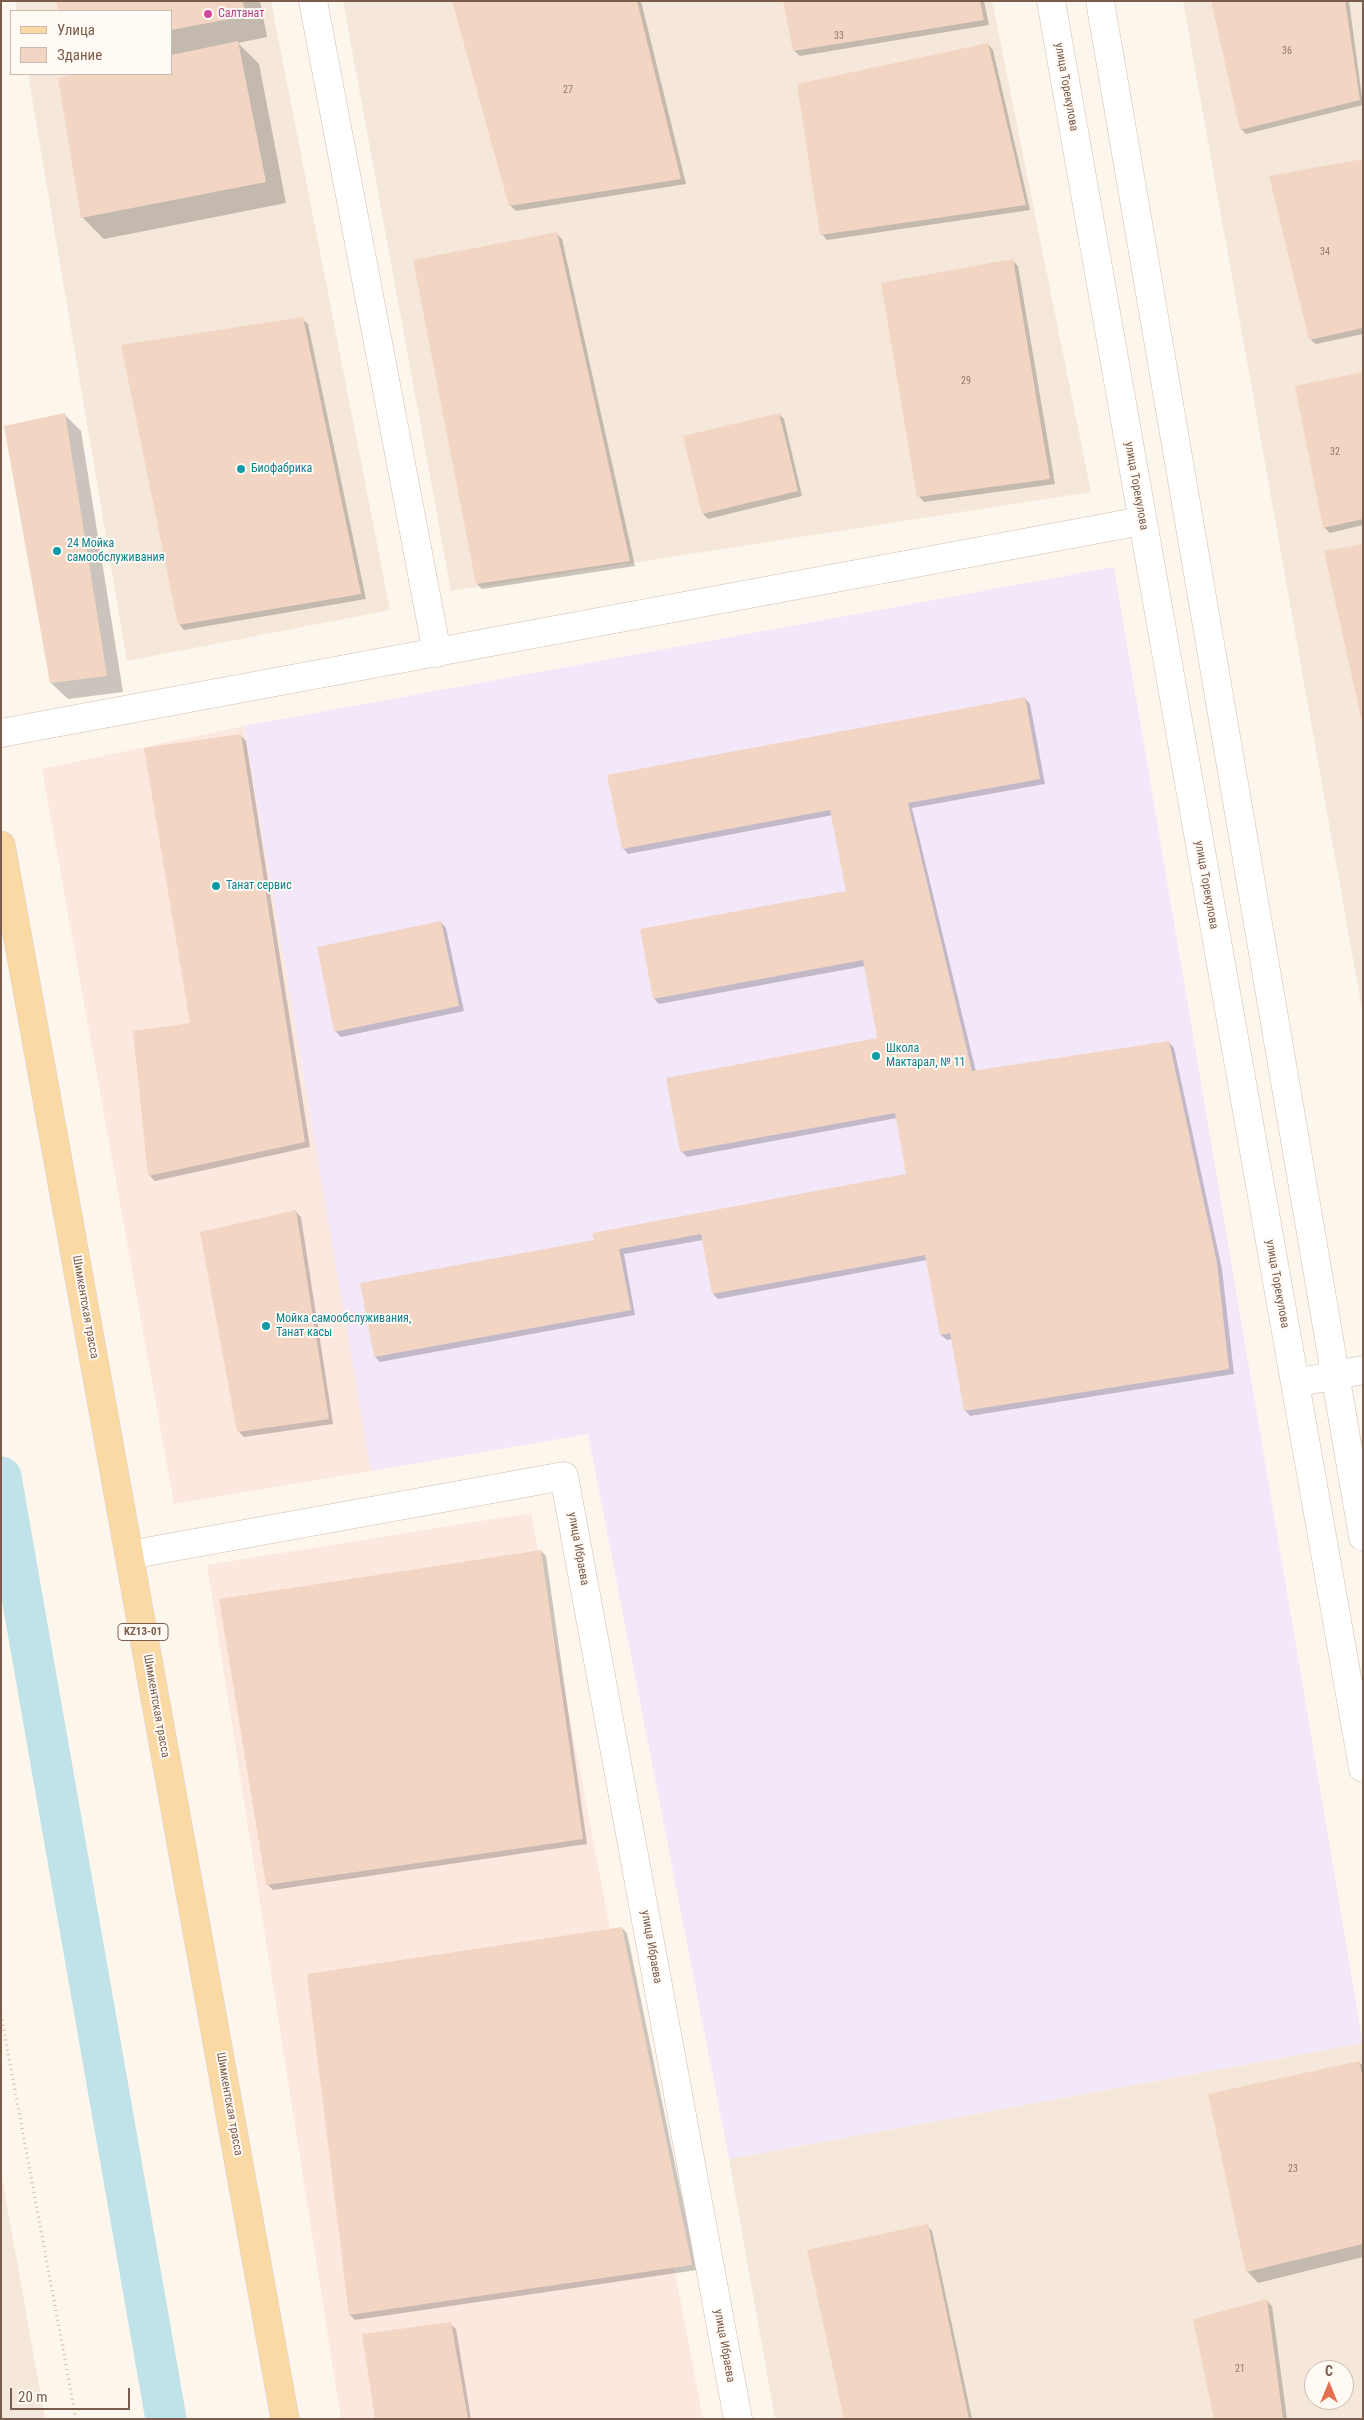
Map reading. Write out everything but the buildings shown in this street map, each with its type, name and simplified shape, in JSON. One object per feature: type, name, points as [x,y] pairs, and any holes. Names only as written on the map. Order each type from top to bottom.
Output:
[{"type":"main road","name":"Шимкентская трасса","points":[[1,845],[285,2419]]},
{"type":"street","points":[[313,1],[437,653]]},
{"type":"street","name":"улица Торекулова","points":[[1051,1],[1363,1768]]},
{"type":"street","points":[[1100,1],[1363,1537]]},
{"type":"street","points":[[1,733],[1142,521]]},
{"type":"street","points":[[1294,1382],[1363,1370]]},
{"type":"street","name":"улица Ибраева","points":[[129,1555],[564,1476],[738,2419]]},
{"type":"path","points":[[1,2015],[76,2419]]},
{"type":"shaded area","points":[[16,1],[271,1],[390,610],[127,661],[28,75],[172,75],[172,10],[17,10]]},
{"type":"shaded area","points":[[343,1],[992,1],[1091,492],[451,591]]},
{"type":"shaded area","points":[[1183,1],[1363,1],[1363,1015]]},
{"type":"shaded area","points":[[1114,567],[1363,2043],[729,2159],[588,1434],[371,1471],[244,726]]},
{"type":"shaded area","points":[[244,726],[371,1471],[174,1504],[42,769]]},
{"type":"shaded area","points":[[531,1513],[703,2419],[341,2419],[207,1565]]},
{"type":"shaded area","points":[[1363,2043],[1363,2419],[775,2419],[729,2159]]},
{"type":"shaded area","points":[[1,2172],[45,2419],[1,2419]]},
{"type":"waterway","points":[[1,1477],[166,2419]]},
{"type":"place","name":"Салтанат","points":[[208,14]]},
{"type":"place","name":"Биофабрика","points":[[241,469]]},
{"type":"place","name":"24 Мойка самообслуживания","points":[[57,551]]},
{"type":"place","name":"Танат сервис","points":[[216,886]]},
{"type":"place","name":"Школа Мактарал, № 11","points":[[876,1056]]},
{"type":"place","name":"Мойка самообслуживания, Танат касы","points":[[266,1326]]}]
